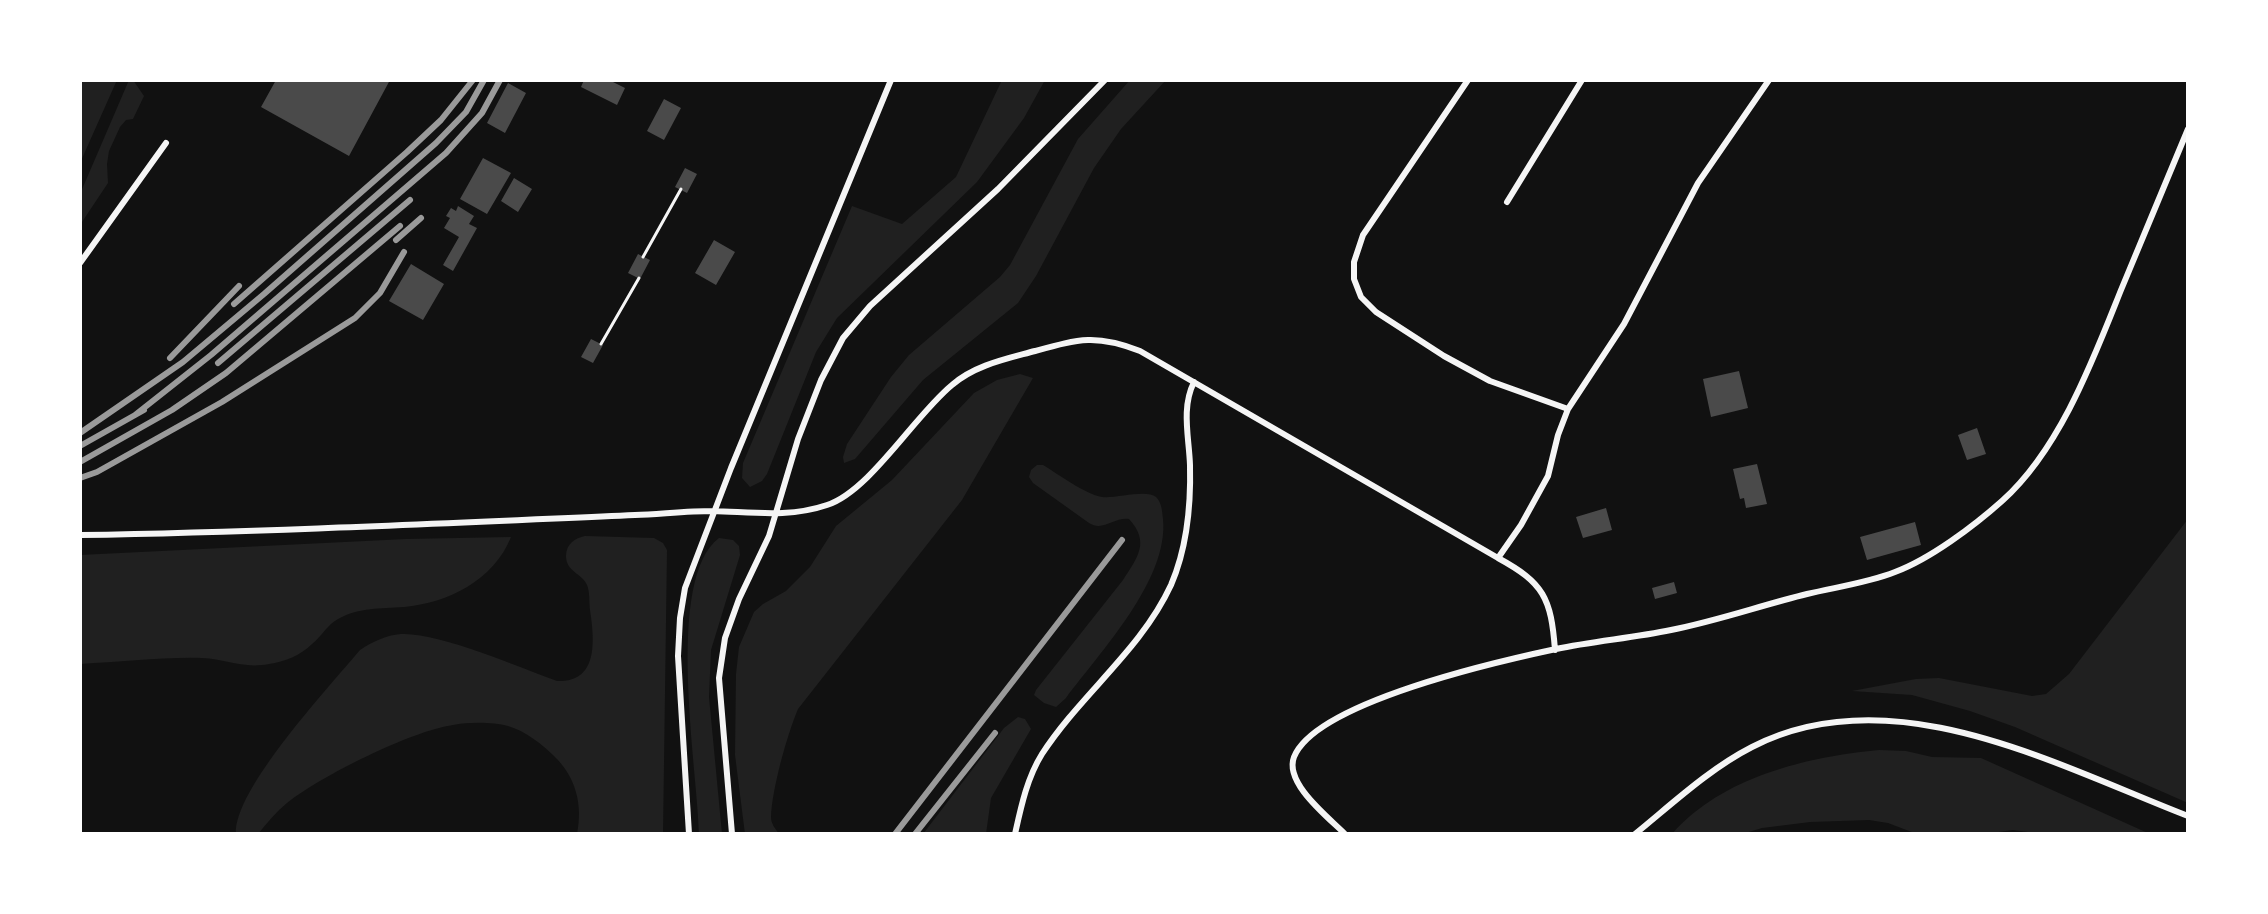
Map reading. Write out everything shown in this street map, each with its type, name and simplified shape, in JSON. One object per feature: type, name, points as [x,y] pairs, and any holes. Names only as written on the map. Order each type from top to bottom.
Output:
[{"type":"lane","points":[[689,834],[678,675],[680,618],[685,588],[713,511],[891,80]]},
{"type":"lane","points":[[732,834],[720,697],[720,659],[731,619],[769,536],[813,400],[832,357],[853,324],[998,189],[1105,80]]},
{"type":"lane","points":[[1468,80],[1363,235],[1354,262],[1354,279],[1367,304],[1395,326],[1490,381],[1568,409]]},
{"type":"lane","points":[[1507,202],[1580,83],[1570,80]]},
{"type":"lane","points":[[1498,558],[1521,525],[1548,476],[1568,409],[1624,324],[1698,183],[1769,80]]},
{"type":"lane","points":[[1344,834],[1299,786],[1293,772],[1298,750],[1338,717],[1373,701],[1444,678],[1555,650],[1676,629],[1895,572],[1936,549],[1999,504],[2035,463],[2084,380],[2188,129]]},
{"type":"lane","points":[[80,263],[166,143]]},
{"type":"lane","points":[[80,535],[277,531],[713,511],[775,514],[827,505],[851,492],[952,385],[988,364],[1082,340],[1104,339],[1140,351],[1531,578],[1544,594],[1551,616],[1555,650]]},
{"type":"lane","points":[[1015,834],[1027,787],[1042,754],[1133,643],[1172,582],[1188,518],[1190,464],[1187,402],[1194,382]]},
{"type":"lane","points":[[1635,834],[1712,772],[1753,747],[1775,737],[1808,729],[1876,720],[1905,721],[1968,732],[2188,816]]},
{"type":"path","points":[[643,257],[681,189]]},
{"type":"path","points":[[601,344],[639,278]]},
{"type":"shaded area","points":[[80,80],[117,80],[80,163]]},
{"type":"shaded area","points":[[129,80],[133,80],[144,96],[133,119],[126,120],[120,127],[109,151],[108,183],[80,225],[80,194]]},
{"type":"shaded area","points":[[1002,80],[1045,80],[1024,118],[977,182],[837,318],[816,352],[767,474],[762,481],[750,487],[742,478],[743,463],[852,206],[902,224],[956,177]]},
{"type":"shaded area","points":[[1130,80],[1166,80],[1121,129],[1094,168],[1036,276],[1018,303],[923,380],[855,459],[844,463],[847,444],[909,355],[1010,265],[1078,139]]},
{"type":"shaded area","points":[[1020,374],[1033,378],[962,500],[798,709],[781,762],[772,805],[772,822],[779,834],[745,834],[735,755],[736,674],[739,647],[754,612],[786,591],[810,567],[836,526],[892,480],[974,393],[997,380]]},
{"type":"shaded area","points":[[1037,465],[1043,465],[1080,488],[1102,497],[1138,494],[1156,497],[1163,519],[1162,542],[1144,590],[1113,637],[1056,707],[1034,695],[1036,690],[1123,580],[1137,557],[1140,542],[1129,519],[1094,525],[1033,483],[1029,477]]},
{"type":"shaded area","points":[[2188,519],[2188,803],[2015,727],[1970,711],[1912,695],[1852,691],[1916,679],[1939,678],[2032,696],[2046,694],[2069,674]]},
{"type":"shaded area","points":[[585,536],[654,538],[663,543],[667,550],[663,834],[577,834],[579,813],[576,792],[562,764],[521,731],[508,726],[480,723],[435,729],[391,745],[302,792],[279,810],[258,834],[236,834],[239,815],[266,766],[360,650],[374,642],[401,634],[417,635],[479,652],[557,681],[571,680],[581,675],[587,667],[593,645],[589,594],[585,581],[569,566],[566,556],[572,542]]},
{"type":"shaded area","points":[[511,537],[493,566],[468,587],[421,605],[370,609],[346,615],[331,624],[303,651],[280,662],[251,665],[187,658],[80,664],[80,555]]},
{"type":"shaded area","points":[[719,538],[733,540],[739,546],[740,555],[711,650],[709,697],[722,834],[699,834],[690,723],[688,633],[693,593],[702,560]]},
{"type":"shaded area","points":[[1018,717],[1025,719],[1031,729],[991,798],[986,834],[923,834],[1004,728]]},
{"type":"shaded area","points":[[1879,750],[1906,751],[1932,757],[1981,758],[2150,834],[2043,834],[2013,830],[1984,834],[1917,834],[1888,823],[1869,820],[1810,822],[1762,828],[1742,834],[1672,834],[1692,814],[1715,798],[1767,773],[1823,758]]},
{"type":"building","points":[[276,80],[390,80],[349,156],[261,107]]},
{"type":"building","points":[[584,80],[609,80],[625,88],[617,105],[581,87]]},
{"type":"building","points":[[508,83],[526,93],[505,133],[487,123]]},
{"type":"building","points":[[664,99],[681,108],[664,140],[647,131]]},
{"type":"building","points":[[483,158],[511,173],[487,214],[460,199]]},
{"type":"building","points":[[685,168],[697,174],[687,193],[675,187]]},
{"type":"building","points":[[514,178],[532,189],[518,212],[501,201]]},
{"type":"building","points":[[458,206],[474,216],[469,224],[477,228],[453,271],[443,265],[459,237],[444,228],[451,208],[456,211]]},
{"type":"building","points":[[714,240],[735,252],[716,285],[695,273]]},
{"type":"building","points":[[638,254],[650,260],[640,279],[628,273]]},
{"type":"building","points":[[411,264],[444,284],[423,320],[389,301]]},
{"type":"building","points":[[591,339],[603,345],[593,363],[581,357]]},
{"type":"building","points":[[1739,371],[1748,408],[1711,417],[1703,379]]},
{"type":"building","points":[[1977,428],[1986,454],[1967,460],[1958,435]]},
{"type":"building","points":[[1757,464],[1767,504],[1746,508],[1744,498],[1740,499],[1733,469]]},
{"type":"building","points":[[1606,508],[1612,530],[1583,538],[1576,517]]},
{"type":"building","points":[[1915,522],[1921,545],[1867,560],[1860,537]]},
{"type":"building","points":[[1674,582],[1677,593],[1655,599],[1652,588]]},
{"type":"railway","points":[[234,304],[407,152],[441,120],[473,80]]},
{"type":"railway","points":[[80,433],[183,362],[264,294],[436,143],[466,112],[484,80]]},
{"type":"railway","points":[[135,415],[211,355],[446,153],[482,113],[500,80]]},
{"type":"railway","points":[[218,363],[410,200]]},
{"type":"railway","points":[[396,240],[421,218]]},
{"type":"railway","points":[[80,462],[172,410],[226,373],[400,226]]},
{"type":"railway","points":[[80,478],[97,472],[222,402],[355,318],[380,293],[404,252]]},
{"type":"railway","points":[[170,358],[239,286]]},
{"type":"railway","points":[[80,446],[144,410]]},
{"type":"railway","points":[[895,834],[1122,540]]},
{"type":"railway","points":[[915,834],[995,733]]}]
